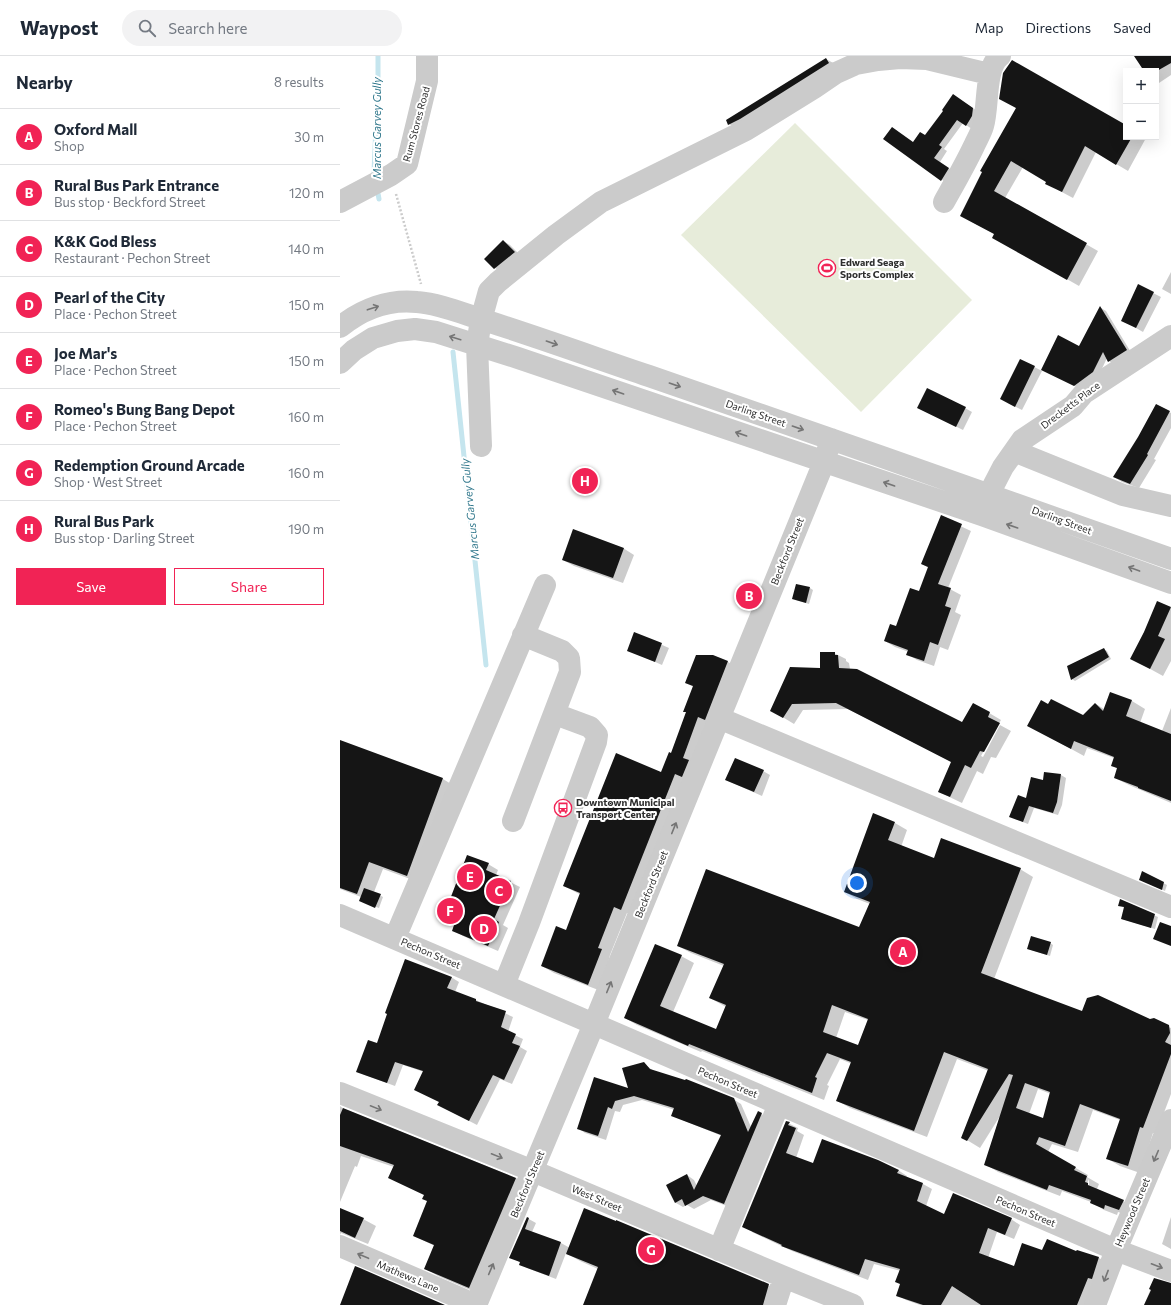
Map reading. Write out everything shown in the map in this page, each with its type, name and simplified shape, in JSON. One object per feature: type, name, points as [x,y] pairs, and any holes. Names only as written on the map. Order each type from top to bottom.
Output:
[{"type":"street","name":"Rum Stores Road","points":[[340,201],[394,173],[406,164],[427,81],[427,56]]},
{"type":"street","points":[[481,446],[477,345],[481,320],[489,291],[556,235],[601,202],[746,130],[814,88],[836,72],[856,64],[900,58],[994,65],[983,127],[966,163],[944,202]]},
{"type":"street","name":"Darling Street","points":[[340,327],[352,317],[365,311],[400,301],[419,302],[439,306],[526,334],[831,439],[1171,559]]},
{"type":"street","points":[[340,363],[354,350],[373,338],[397,331],[415,329],[436,332],[518,358],[982,515],[1171,583]]},
{"type":"street","points":[[518,358],[526,334]]},
{"type":"street","name":"Drecketts Place","points":[[982,515],[989,494],[1003,467],[1022,440],[1072,406],[1084,393],[1171,336]]},
{"type":"street","name":"Beckford Street","points":[[476,1305],[594,1024],[824,462],[831,439]]},
{"type":"street","points":[[1014,451],[1123,496],[1171,506]]},
{"type":"street","points":[[395,938],[545,585]]},
{"type":"street","points":[[513,821],[570,672],[569,658],[562,651],[523,635]]},
{"type":"street","points":[[504,985],[529,923],[596,742],[597,734],[590,727],[554,714]]},
{"type":"street","points":[[719,718],[1171,907]]},
{"type":"street","name":"Pechon Street","points":[[340,915],[1116,1250],[1171,1271]]},
{"type":"street","name":"West Street","points":[[340,1093],[533,1171],[784,1278],[852,1305]]},
{"type":"street","points":[[719,1250],[779,1104]]},
{"type":"street","name":"Heywood Street","points":[[1094,1305],[1171,1120]]},
{"type":"street","name":"Mathews Lane","points":[[340,1246],[476,1305]]},
{"type":"street","points":[[775,1305],[784,1278]]},
{"type":"path","points":[[394,173],[419,278]]},
{"type":"green space","name":"Edward Seaga Sports Complex","points":[[795,123],[972,300],[861,412],[681,235]]},
{"type":"building","points":[[1134,56],[1171,56],[1171,63],[1159,70],[1159,68],[1142,68]]},
{"type":"building","points":[[826,58],[829,63],[728,125],[726,120]]},
{"type":"building","points":[[1012,60],[1123,123],[1123,140],[1130,140],[1116,165],[1085,146],[1062,192],[1045,184],[1046,182],[1011,161],[994,191],[1087,243],[1067,280],[992,238],[994,234],[960,216],[982,172],[980,171],[1016,108],[999,99],[1003,73]]},
{"type":"building","points":[[953,94],[973,108],[972,116],[966,126],[957,120],[939,145],[942,147],[934,158],[949,168],[941,181],[883,139],[892,127],[913,142],[920,132],[925,135],[943,111],[942,110]]},
{"type":"building","points":[[503,240],[515,252],[494,269],[484,259]]},
{"type":"building","points":[[1138,284],[1154,292],[1136,328],[1121,321]]},
{"type":"building","points":[[1100,306],[1127,350],[1108,362],[1103,352],[1093,372],[1074,386],[1041,370],[1058,335],[1079,346]]},
{"type":"building","points":[[1020,359],[1035,366],[1015,407],[1000,399]]},
{"type":"building","points":[[927,388],[966,407],[956,427],[917,408]]},
{"type":"building","points":[[1156,404],[1170,411],[1147,454],[1148,455],[1130,484],[1113,477],[1138,437]]},
{"type":"building","points":[[941,515],[962,524],[938,584],[951,588],[945,606],[951,608],[938,645],[930,642],[924,661],[906,655],[908,650],[884,641],[890,624],[896,626],[910,588],[919,591],[928,567],[921,564]]},
{"type":"building","points":[[573,529],[624,548],[613,578],[562,560]]},
{"type":"building","points":[[796,584],[810,587],[806,603],[792,599]]},
{"type":"building","points":[[1157,601],[1171,607],[1158,636],[1165,639],[1150,669],[1130,659],[1144,632]]},
{"type":"building","points":[[634,632],[662,643],[655,662],[627,651]]},
{"type":"building","points":[[1104,648],[1109,657],[1071,680],[1067,666]]},
{"type":"building","points":[[820,652],[835,652],[835,655],[838,655],[839,668],[857,669],[962,722],[973,703],[990,712],[988,717],[1000,723],[984,752],[980,751],[971,768],[965,765],[950,797],[938,792],[951,762],[836,703],[792,704],[783,718],[770,711],[790,667],[820,668]]},
{"type":"building","points":[[696,655],[713,655],[728,661],[705,720],[698,717],[683,758],[689,760],[682,777],[675,774],[621,910],[614,907],[598,948],[602,949],[588,985],[541,966],[556,926],[566,930],[580,893],[563,886],[616,753],[661,772],[669,752],[671,753],[686,712],[683,712],[693,686],[685,683]]},
{"type":"building","points":[[1110,692],[1132,700],[1126,716],[1171,734],[1171,801],[1114,778],[1117,768],[1111,766],[1114,757],[1074,741],[1071,749],[1027,726],[1041,700],[1048,704],[1051,699],[1083,715],[1095,703],[1103,711]]},
{"type":"building","points":[[340,740],[443,778],[407,876],[369,862],[357,894],[340,888]]},
{"type":"building","points":[[735,758],[764,770],[754,792],[725,780]]},
{"type":"building","points":[[1044,772],[1061,774],[1057,802],[1053,813],[1029,806],[1023,822],[1009,817],[1018,795],[1026,798],[1031,777],[1043,780]]},
{"type":"building","points":[[873,813],[895,822],[888,840],[934,858],[941,838],[1021,868],[981,973],[1082,1011],[1087,998],[1098,995],[1150,1019],[1154,1018],[1169,1025],[1170,1033],[1165,1042],[1171,1045],[1171,1054],[1143,1128],[1140,1127],[1128,1166],[1106,1159],[1120,1119],[1080,1104],[1065,1146],[1039,1137],[1036,1144],[1076,1167],[1074,1170],[1087,1176],[1085,1182],[1088,1183],[1088,1185],[1124,1200],[1119,1210],[1105,1205],[1104,1209],[1090,1203],[1091,1200],[1049,1185],[1047,1190],[984,1165],[1013,1075],[1009,1074],[967,1141],[961,1138],[988,1069],[944,1052],[914,1131],[836,1101],[851,1062],[827,1053],[815,1077],[817,1078],[812,1093],[689,1044],[688,1046],[624,1018],[655,944],[682,955],[660,1006],[716,1029],[726,1005],[709,998],[724,964],[677,946],[706,869],[859,927],[870,902],[844,892]],"holes":[[[832,1005],[868,1019],[858,1045],[823,1032]],[[1025,1083],[1050,1092],[1043,1118],[1016,1108]]]},
{"type":"building","points":[[467,855],[489,863],[486,870],[511,881],[494,919],[499,922],[488,946],[452,931],[454,925],[442,920]]},
{"type":"building","points":[[1142,871],[1164,882],[1162,890],[1139,880]]},
{"type":"building","points":[[364,888],[381,894],[375,908],[359,901]]},
{"type":"building","points":[[1120,899],[1155,914],[1151,928],[1121,919],[1124,907],[1118,906]]},
{"type":"building","points":[[1160,922],[1171,926],[1171,946],[1153,939]]},
{"type":"building","points":[[1031,936],[1051,942],[1047,955],[1027,949]]},
{"type":"building","points":[[405,959],[452,977],[447,988],[476,999],[476,1001],[506,1011],[501,1027],[516,1034],[512,1043],[520,1046],[504,1080],[493,1075],[469,1121],[437,1105],[439,1102],[414,1090],[423,1071],[395,1062],[387,1083],[356,1072],[368,1040],[377,1043],[387,1014],[385,1013]]},
{"type":"building","points":[[644,1062],[650,1069],[685,1080],[686,1079],[734,1098],[748,1132],[758,1111],[762,1113],[724,1204],[703,1196],[685,1206],[682,1199],[675,1203],[666,1185],[687,1174],[694,1190],[721,1135],[671,1116],[674,1108],[634,1096],[615,1101],[612,1109],[608,1107],[598,1136],[577,1129],[594,1077],[628,1088],[622,1068]]},
{"type":"building","points":[[343,1108],[516,1178],[469,1288],[424,1269],[434,1245],[413,1236],[427,1201],[422,1199],[424,1195],[388,1178],[394,1165],[340,1146],[340,1115]]},
{"type":"building","points":[[786,1121],[790,1122],[788,1125],[796,1128],[786,1153],[813,1163],[822,1139],[878,1160],[899,1170],[897,1173],[923,1183],[917,1201],[944,1214],[953,1193],[1012,1218],[1005,1235],[988,1228],[979,1253],[1014,1266],[1022,1243],[1042,1250],[1047,1239],[1076,1251],[1077,1250],[1099,1257],[1092,1279],[1088,1278],[1077,1305],[981,1305],[952,1286],[941,1305],[923,1305],[896,1296],[900,1284],[895,1282],[900,1269],[865,1259],[859,1275],[781,1246],[782,1245],[742,1227]]},
{"type":"building","points":[[340,1208],[364,1218],[355,1238],[340,1231]]},
{"type":"building","points":[[584,1208],[769,1284],[763,1305],[583,1305],[598,1267],[566,1254]]},
{"type":"building","points":[[527,1217],[529,1218],[525,1229],[561,1242],[549,1276],[519,1265],[520,1262],[509,1258]]},
{"type":"building","points":[[355,1266],[360,1268],[445,1305],[340,1305]]},
{"type":"building","points":[[1154,1278],[1171,1283],[1171,1305],[1144,1305],[1151,1290],[1149,1289]]},
{"type":"waterway","name":"Marcus Garvey Gully","points":[[375,178],[378,56]]},
{"type":"waterway","name":"Marcus Garvey Gully","points":[[377,188],[379,199]]},
{"type":"waterway","name":"Marcus Garvey Gully","points":[[453,352],[486,665]]},
{"type":"place","name":"Edward Seaga Sports Complex","points":[[827,268]]},
{"type":"place","name":"Rural Bus Park","points":[[585,481]]},
{"type":"place","name":"Rural Bus Park Entrance","points":[[749,596]]},
{"type":"place","name":"Downtown Municipal Transport Center","points":[[563,808]]},
{"type":"place","name":"Joe Mar's","points":[[470,877]]},
{"type":"place","name":"K&K God Bless","points":[[499,891]]},
{"type":"place","name":"Romeo's Bung Bang Depot","points":[[450,911]]},
{"type":"place","name":"Pearl of the City","points":[[484,929]]},
{"type":"place","name":"Oxford Mall","points":[[903,952]]},
{"type":"place","name":"Redemption Ground Arcade","points":[[651,1250]]}]
